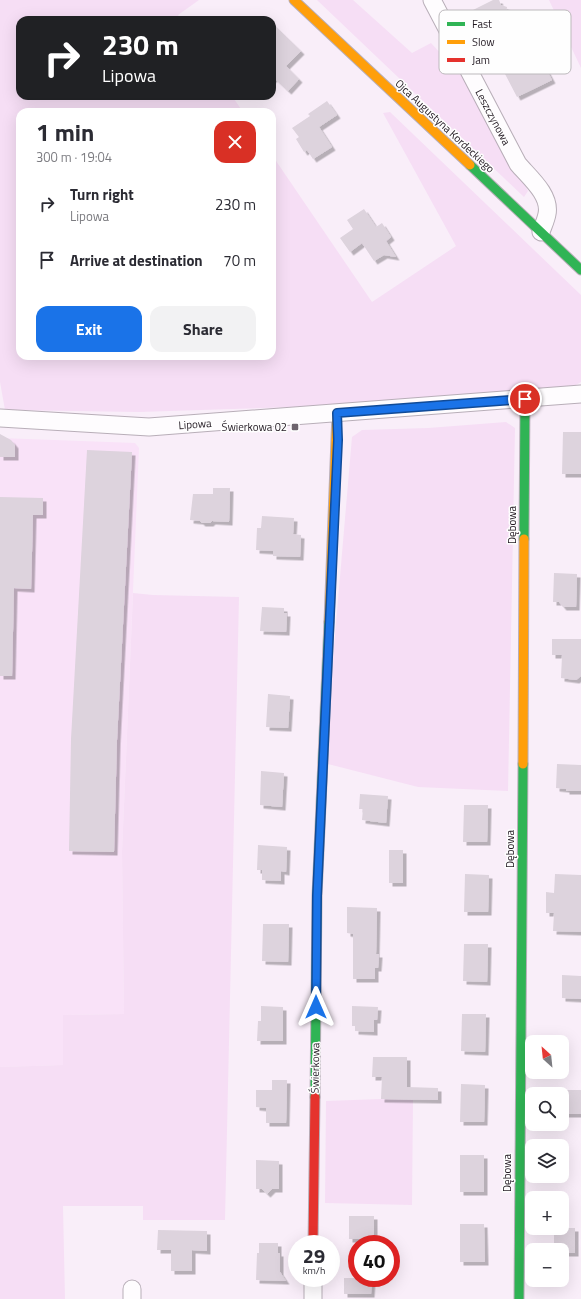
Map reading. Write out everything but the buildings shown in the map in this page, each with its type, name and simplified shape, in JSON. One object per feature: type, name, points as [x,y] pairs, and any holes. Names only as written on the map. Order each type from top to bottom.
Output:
[{"type":"street","name":"Ojca Augustyna Kordeckiego","points":[[294,0],[581,270]]},
{"type":"street","name":"Leszczynowa","points":[[432,0],[439,13]]},
{"type":"street","name":"Leszczynowa","points":[[471,74],[518,164],[536,183],[546,200],[548,213],[541,232]]},
{"type":"street","name":"Lipowa","points":[[0,418],[149,427],[581,394]]},
{"type":"street","name":"Dębowa","points":[[519,1299],[525,399]]},
{"type":"street","name":"Świerkowa","points":[[313,1235],[317,896],[338,440],[337,413]]},
{"type":"street","points":[[312,1299],[313,1287]]},
{"type":"shaded area","points":[[0,0],[199,0],[179,16],[16,16],[16,100],[235,100],[240,108],[16,108],[16,360],[276,360],[276,161],[372,302],[456,246],[383,113],[390,112],[581,295],[581,382],[574,386],[354,405],[139,412],[5,410],[0,382]]},
{"type":"shaded area","points":[[317,0],[353,0],[412,53],[431,43],[439,52],[439,74],[460,74],[469,84],[500,143],[509,166],[519,174],[528,191],[524,197]]},
{"type":"shaded area","points":[[549,0],[581,0],[581,68],[571,47],[571,10],[554,10]]},
{"type":"shaded area","points":[[506,422],[515,428],[508,791],[418,787],[324,763],[352,437],[362,430],[428,428]]},
{"type":"shaded area","points":[[0,438],[135,443],[139,448],[122,852],[124,1014],[63,1015],[63,1065],[0,1067]]},
{"type":"shaded area","points":[[133,593],[153,595],[239,597],[225,1220],[143,1220],[143,1206],[63,1206],[65,1299],[0,1299],[0,1067],[63,1065],[63,1015],[124,1014],[122,852]]},
{"type":"shaded area","points":[[381,1099],[413,1100],[412,1205],[325,1203],[326,1101]]},
{"type":"traffic: fast","points":[[470,165],[581,270]]},
{"type":"traffic: fast","points":[[524,539],[525,399]]},
{"type":"traffic: fast","points":[[315,1097],[317,896],[329,622]]},
{"type":"traffic: fast","points":[[519,1299],[523,764]]},
{"type":"traffic: slow","points":[[294,0],[470,165]]},
{"type":"traffic: slow","points":[[329,622],[337,413]]},
{"type":"traffic: slow","points":[[523,764],[524,539]]},
{"type":"traffic: jam","points":[[313,1235],[315,1097]]},
{"type":"place","name":"Świerkowa 02","points":[[295,427]]},
{"type":"route","points":[[316,1007],[317,896],[338,440],[337,413],[525,399]]}]
